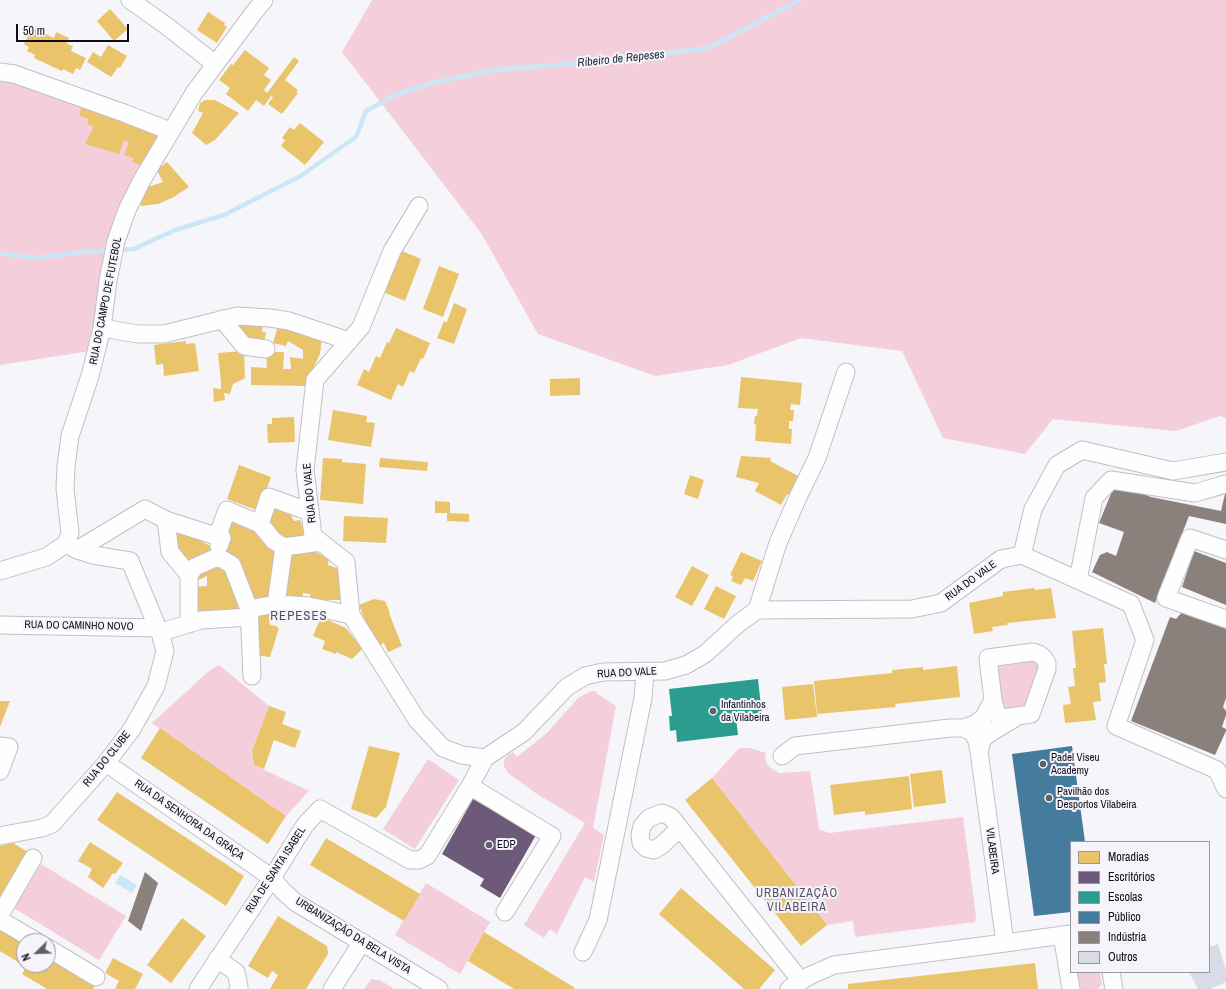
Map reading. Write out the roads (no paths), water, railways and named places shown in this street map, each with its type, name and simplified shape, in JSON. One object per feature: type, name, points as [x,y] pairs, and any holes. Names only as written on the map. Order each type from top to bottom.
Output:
[{"type":"street","points":[[130,0],[168,27],[215,64]]},
{"type":"street","name":"RUA DO CAMPO DE FUTEBOL","points":[[72,547],[65,489],[70,436],[90,376],[102,328],[108,281],[116,241],[127,210],[170,130],[194,92],[264,0]]},
{"type":"street","points":[[0,72],[14,74],[170,130]]},
{"type":"street","name":"RUA DO VALE","points":[[419,206],[392,251],[361,327],[314,380],[305,470],[314,536],[346,562],[351,615],[417,720],[443,748],[462,755],[485,758],[524,732],[567,687],[585,676],[603,672],[665,671],[686,665],[705,654],[739,623],[757,610],[912,609],[941,603],[1001,559],[1022,555]]},
{"type":"street","points":[[102,328],[138,334],[164,334],[237,316],[289,321],[349,341]]},
{"type":"street","points":[[222,319],[244,346],[266,349]]},
{"type":"street","points":[[757,610],[778,543],[817,458],[846,372]]},
{"type":"street","points":[[1225,784],[1216,770],[1116,726],[1145,640],[1131,604],[1022,555],[1033,509],[1057,465],[1082,450],[1173,471],[1226,462]]},
{"type":"street","points":[[1078,580],[1094,498],[1111,480],[1195,493],[1226,484]]},
{"type":"street","points":[[260,524],[269,497],[310,512]]},
{"type":"street","points":[[0,571],[46,557],[72,547],[145,509],[166,520],[222,538]]},
{"type":"street","points":[[216,558],[222,538],[219,532],[227,510],[260,524],[274,541],[284,547],[321,542]]},
{"type":"street","points":[[166,520],[170,552],[189,575]]},
{"type":"street","points":[[1226,550],[1190,538],[1166,598],[1226,619]]},
{"type":"street","name":"RUA DO CLUBE","points":[[0,836],[42,828],[52,824],[106,763],[132,729],[156,686],[165,651],[159,632],[130,561],[93,555],[72,547]]},
{"type":"street","points":[[276,604],[284,547]]},
{"type":"street","points":[[189,624],[189,575],[195,567],[216,558],[222,559],[232,565],[249,613],[252,676]]},
{"type":"street","points":[[159,632],[201,620],[249,613],[276,604],[309,606],[351,615]]},
{"type":"street","name":"RUA DO CAMINHO NOVO","points":[[0,625],[159,632]]},
{"type":"street","points":[[1033,652],[1043,657],[1047,663],[1047,669],[1031,714],[1002,718],[997,714],[993,700],[988,658],[1033,652]]},
{"type":"street","points":[[584,952],[598,920],[643,698],[645,672]]},
{"type":"street","points":[[782,756],[795,746],[950,728],[964,728],[976,724],[984,717],[993,700]]},
{"type":"street","points":[[979,751],[984,738],[1021,715]]},
{"type":"street","name":"VILABEIRA","points":[[964,728],[973,733],[977,741],[979,751],[1004,943]]},
{"type":"street","points":[[0,746],[9,747],[0,771]]},
{"type":"street","name":"RUA DE SANTA ISABEL","points":[[198,989],[272,878],[305,825],[320,810],[410,860],[419,860],[428,856],[485,758]]},
{"type":"street","name":"RUA DA SENHORA DA GRAÇA","points":[[106,763],[272,878]]},
{"type":"street","points":[[470,786],[552,836],[505,912]]},
{"type":"street","points":[[680,828],[795,985],[808,976],[834,965],[1067,934],[1071,989]]},
{"type":"street","points":[[0,915],[33,858]]},
{"type":"street","name":"URBANIZAÇÃO DA BELA VISTA","points":[[272,878],[295,902],[439,989]]},
{"type":"street","points":[[0,920],[22,933]]},
{"type":"street","points":[[332,989],[362,942]]},
{"type":"street","points":[[56,953],[96,978]]},
{"type":"street","points":[[218,959],[236,972],[239,987],[238,989]]},
{"type":"street","points":[[1111,973],[1114,989]]},
{"type":"water","points":[[120,875],[137,885],[132,893],[115,883]]},
{"type":"waterway","name":"Ribeiro de Repeses","points":[[0,253],[36,258],[83,252],[134,249],[175,230],[224,215],[299,177],[356,137],[366,111],[395,95],[432,83],[493,70],[596,62],[708,48],[800,0]]},
{"type":"place","name":"Infantinhos da Vilabeira","points":[[713,711]]},
{"type":"place","name":"Padel Viseu Academy","points":[[1043,764]]},
{"type":"place","name":"Pavilhão dos Desportos Vilabeira","points":[[1049,798]]},
{"type":"place","name":"EDP","points":[[489,845]]},
{"type":"district","name":"REPESES","points":[[299,617]]},
{"type":"district","name":"URBANIZAÇÃO VILABEIRA","points":[[797,901]]}]
